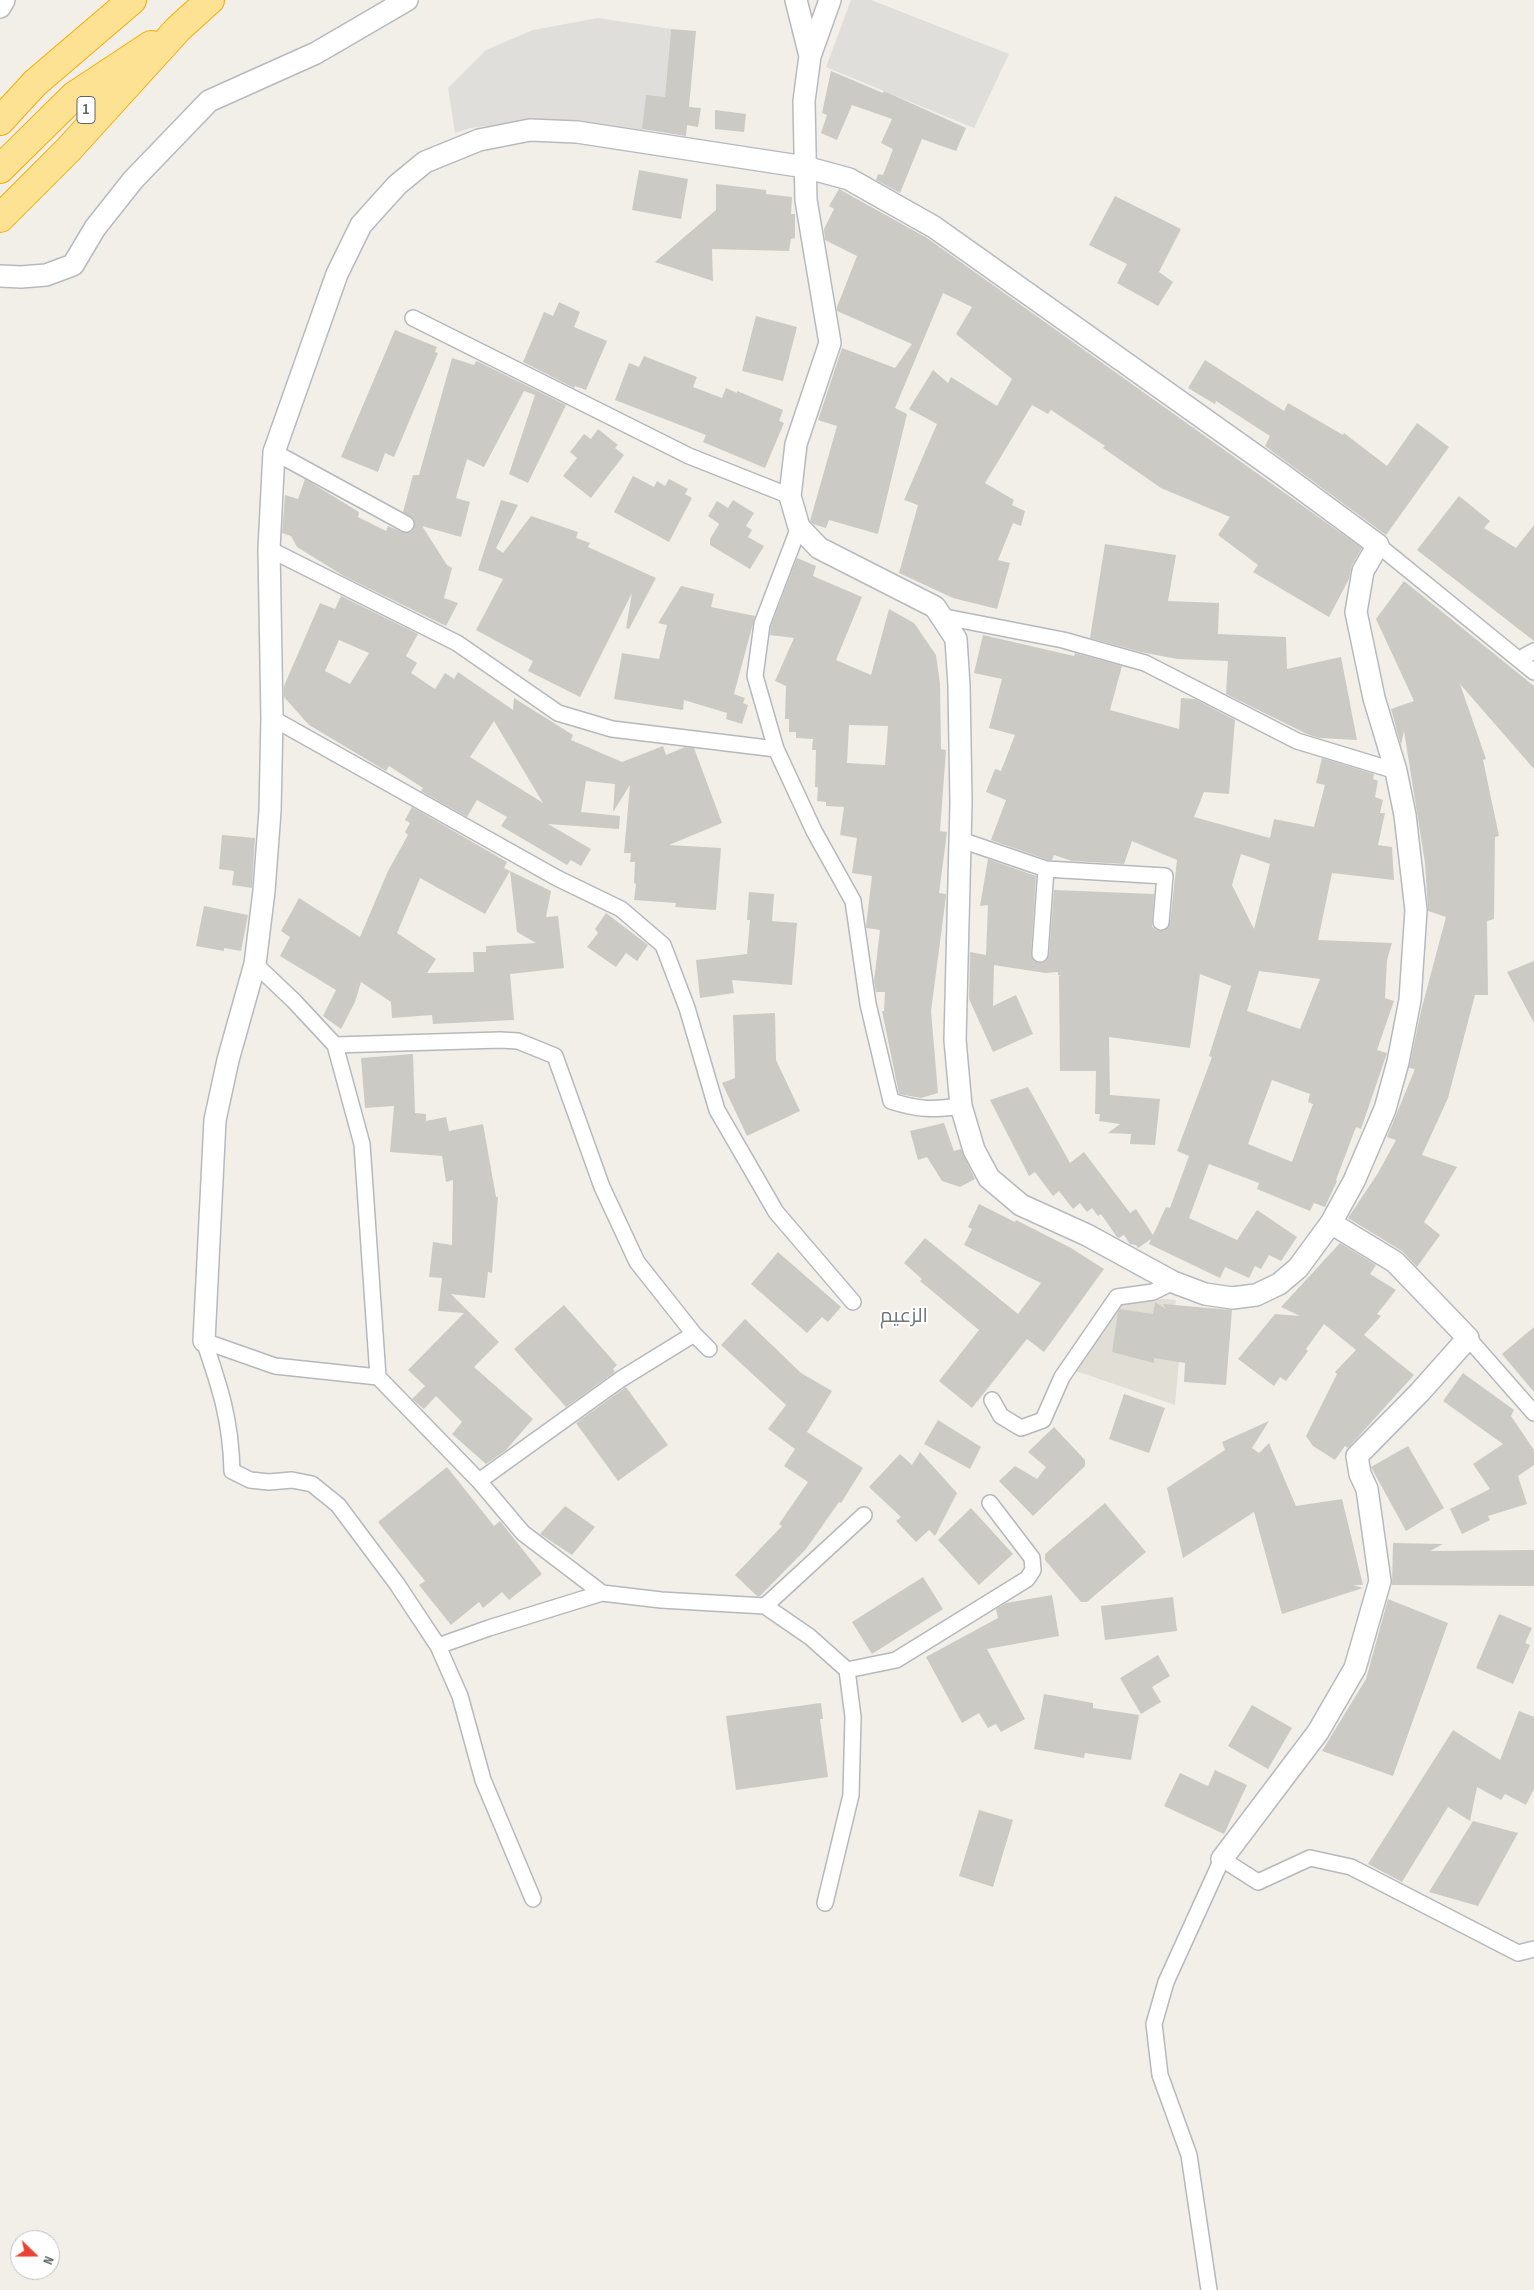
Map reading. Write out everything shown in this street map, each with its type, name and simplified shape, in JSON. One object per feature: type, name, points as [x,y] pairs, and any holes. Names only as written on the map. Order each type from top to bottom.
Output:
[{"type":"highway","points":[[0,121],[35,83],[132,0]]},
{"type":"highway","name":"1","points":[[0,196],[24,169],[118,79],[178,29],[208,1]]},
{"type":"highway","points":[[0,170],[74,96],[133,56],[178,29]]},
{"type":"highway","points":[[0,218],[68,150],[178,29]]},
{"type":"street","points":[[0,7],[4,0]]},
{"type":"street","points":[[0,276],[46,275],[73,264],[95,228],[133,180],[209,101],[316,53],[407,0]]},
{"type":"street","points":[[796,0],[810,56]]},
{"type":"street","points":[[830,0],[810,56],[804,101],[806,200],[830,343],[796,444],[790,496],[799,527],[820,548],[935,607],[956,639],[960,696],[960,803],[955,1040],[961,1106],[974,1150],[989,1178],[1021,1206],[1087,1235],[1173,1282],[1205,1294],[1232,1298],[1256,1295],[1279,1284],[1298,1268],[1332,1223],[1354,1181],[1386,1109],[1406,1024],[1414,956],[1416,910],[1405,815],[1396,771],[1374,698],[1356,612],[1363,571],[1378,545]]},
{"type":"street","points":[[533,1900],[483,1780],[460,1696],[438,1646],[397,1584],[338,1506],[312,1484],[292,1480],[250,1480],[232,1471],[232,1443],[223,1393],[204,1340],[215,1120],[228,1060],[254,964],[264,892],[270,811],[272,718],[269,549],[274,452],[337,274],[361,225],[397,185],[425,162],[478,140],[530,130],[577,132],[805,167],[849,179],[934,227],[1271,466],[1378,545],[1534,672]]},
{"type":"street","points":[[0,259],[21,277]]},
{"type":"street","points":[[413,318],[689,456],[790,496]]},
{"type":"street","points":[[274,452],[406,524]]},
{"type":"street","points":[[799,527],[762,624],[756,676],[776,749],[814,831],[853,901],[868,1004],[891,1101],[915,1109],[940,1109],[961,1106]]},
{"type":"street","points":[[269,549],[457,643],[558,713],[612,729],[776,749]]},
{"type":"street","points":[[940,616],[1063,640],[1145,663],[1297,741],[1396,771]]},
{"type":"street","points":[[1519,659],[1534,651]]},
{"type":"street","points":[[272,718],[557,878],[621,909],[663,945],[686,1008],[717,1110],[776,1212],[853,1302]]},
{"type":"street","points":[[958,839],[1046,869],[1165,876],[1161,922]]},
{"type":"street","points":[[1040,954],[1046,869]]},
{"type":"street","points":[[254,964],[294,1001],[335,1045],[362,1144],[378,1376],[479,1481],[523,1533],[602,1594]]},
{"type":"street","points":[[335,1045],[500,1040],[518,1041],[555,1056],[602,1186],[636,1262],[709,1350]]},
{"type":"street","points":[[1332,1223],[1395,1262],[1468,1338],[1534,1413]]},
{"type":"street","points":[[992,1400],[1001,1416],[1021,1428],[1043,1420],[1062,1377],[1117,1297],[1153,1292],[1173,1282]]},
{"type":"street","points":[[479,1481],[621,1379],[694,1334]]},
{"type":"street","points":[[1209,2290],[1189,2155],[1160,2075],[1154,2024],[1166,1982],[1222,1859],[1318,1732],[1355,1668],[1380,1582],[1368,1489],[1360,1474],[1357,1456],[1420,1392],[1468,1338]]},
{"type":"street","points":[[204,1340],[274,1366],[378,1376]]},
{"type":"street","points":[[847,1670],[896,1660],[1027,1579],[1033,1570],[1032,1558],[990,1503]]},
{"type":"street","points":[[765,1606],[864,1515]]},
{"type":"street","points":[[438,1646],[489,1628],[602,1594],[661,1600],[765,1606],[810,1637],[847,1670],[852,1717],[851,1796],[826,1903]]},
{"type":"street","points":[[1222,1859],[1258,1882],[1310,1858],[1350,1867],[1518,1952],[1534,1949]]},
{"type":"shaded area","points":[[851,0],[871,0],[1009,54],[974,128],[826,67]]},
{"type":"shaded area","points":[[598,18],[671,29],[665,97],[646,96],[642,136],[547,119],[470,128],[455,133],[448,88],[486,50],[533,30]]},
{"type":"shaded area","points":[[1154,1298],[1176,1300],[1174,1316],[1183,1317],[1175,1405],[1073,1370],[1119,1302]]},
{"type":"building","points":[[671,29],[696,31],[689,107],[701,108],[698,127],[687,125],[686,136],[642,129],[646,95],[665,97]]},
{"type":"building","points":[[831,71],[883,93],[884,91],[966,128],[956,151],[922,139],[900,193],[876,180],[878,174],[883,175],[893,149],[881,143],[892,119],[852,105],[837,140],[821,133],[827,115],[822,113]]},
{"type":"building","points":[[715,110],[746,114],[744,132],[715,129]]},
{"type":"building","points":[[639,170],[688,179],[681,219],[632,210]]},
{"type":"building","points":[[716,184],[766,190],[766,194],[792,197],[791,214],[795,214],[795,238],[791,239],[789,251],[712,249],[713,281],[655,262],[716,210]]},
{"type":"building","points":[[839,189],[927,238],[1362,548],[1352,565],[1349,579],[1329,617],[1253,572],[1258,565],[1218,535],[1230,517],[1161,488],[1103,448],[1105,446],[1051,410],[1048,414],[1032,405],[985,483],[1014,500],[1012,505],[1025,511],[1021,526],[1013,523],[998,560],[1010,563],[997,609],[953,598],[899,573],[918,505],[904,500],[937,424],[909,409],[933,370],[948,383],[951,377],[997,406],[1012,379],[956,334],[972,307],[943,293],[895,408],[907,414],[878,534],[829,520],[826,528],[813,524],[810,521],[837,426],[818,420],[842,348],[895,368],[912,344],[837,311],[857,256],[825,240],[824,229],[834,209],[829,206]]},
{"type":"building","points":[[1115,196],[1181,229],[1159,272],[1173,282],[1158,306],[1117,283],[1127,264],[1089,245]]},
{"type":"building","points":[[559,302],[580,312],[574,327],[607,341],[586,390],[575,386],[574,388],[523,362],[544,312],[553,316]]},
{"type":"building","points":[[756,316],[797,327],[783,381],[742,371]]},
{"type":"building","points":[[395,330],[437,347],[435,352],[438,353],[394,457],[385,453],[378,472],[341,457]]},
{"type":"building","points":[[644,356],[697,377],[693,387],[722,398],[726,388],[783,410],[779,421],[784,423],[765,468],[703,442],[706,435],[615,400],[629,363],[639,367]]},
{"type":"building","points":[[452,358],[474,365],[476,361],[479,362],[566,405],[528,483],[509,474],[535,395],[524,391],[484,467],[467,459],[456,498],[470,502],[461,537],[422,526],[447,565],[452,568],[444,598],[458,603],[446,626],[344,576],[297,547],[291,536],[282,533],[285,495],[298,499],[305,479],[359,512],[358,517],[386,531],[388,526],[402,532],[411,532],[414,528],[414,520],[403,512],[413,475],[419,475]]},
{"type":"building","points":[[1205,360],[1284,411],[1288,403],[1343,435],[1344,433],[1387,466],[1417,423],[1449,447],[1386,535],[1265,446],[1270,436],[1216,401],[1215,404],[1188,388]]},
{"type":"building","points":[[598,429],[618,445],[615,448],[624,455],[591,498],[563,476],[577,458],[570,452],[584,434],[591,439]]},
{"type":"building","points":[[633,476],[654,487],[657,481],[665,486],[669,479],[688,489],[685,494],[692,498],[669,542],[614,512]]},
{"type":"building","points":[[1459,496],[1490,521],[1484,528],[1516,548],[1534,525],[1534,641],[1417,550]]},
{"type":"building","points":[[501,500],[518,505],[496,548],[503,553],[531,516],[578,532],[576,538],[590,543],[588,547],[656,578],[629,629],[626,628],[632,593],[580,697],[528,671],[533,661],[476,630],[503,579],[478,570]]},
{"type":"building","points":[[733,500],[754,513],[746,526],[752,530],[748,537],[764,546],[750,569],[710,545],[710,539],[719,524],[708,516],[717,501],[728,508]]},
{"type":"building","points":[[1105,544],[1176,555],[1168,601],[1219,603],[1218,634],[1286,637],[1287,669],[1341,657],[1357,740],[1319,738],[1307,734],[1226,694],[1228,661],[1177,659],[1141,652],[1090,638]]},
{"type":"building","points":[[797,558],[816,566],[813,576],[862,597],[836,660],[871,675],[889,609],[914,623],[936,655],[940,684],[941,749],[946,750],[940,831],[947,832],[939,893],[946,894],[946,896],[931,1011],[938,1093],[921,1098],[899,1094],[882,1011],[884,1011],[885,992],[876,992],[874,981],[880,930],[866,928],[872,876],[852,873],[857,838],[840,835],[844,807],[826,806],[826,802],[817,801],[818,787],[815,787],[816,750],[812,750],[813,739],[796,738],[796,732],[789,732],[789,719],[785,719],[786,686],[775,681],[794,638],[770,635],[771,626]],"holes":[[[849,725],[888,726],[885,765],[847,763]]]},
{"type":"building","points":[[1404,581],[1534,686],[1534,769],[1460,684],[1486,759],[1483,760],[1499,836],[1495,837],[1494,919],[1487,921],[1488,995],[1475,995],[1448,1098],[1422,1155],[1457,1167],[1424,1222],[1440,1235],[1417,1267],[1402,1251],[1348,1218],[1378,1173],[1396,1140],[1387,1137],[1415,1069],[1409,1068],[1421,1011],[1446,917],[1428,911],[1425,863],[1404,731],[1401,745],[1391,709],[1414,701],[1376,619]]},
{"type":"building","points":[[681,586],[714,594],[711,607],[755,616],[734,694],[745,698],[743,703],[748,705],[742,724],[726,719],[727,713],[684,700],[683,710],[614,699],[622,653],[659,659],[667,625],[658,623]]},
{"type":"building","points":[[341,596],[418,634],[406,656],[417,663],[411,673],[435,689],[445,673],[454,679],[458,672],[513,710],[514,698],[573,735],[571,740],[622,762],[663,746],[666,755],[685,747],[694,748],[722,823],[669,845],[721,848],[716,910],[675,907],[676,903],[634,900],[636,884],[634,883],[635,862],[630,862],[631,853],[624,853],[630,785],[613,812],[615,784],[586,781],[581,812],[620,816],[619,829],[548,824],[591,849],[581,866],[571,860],[567,865],[501,826],[507,817],[477,800],[467,817],[421,791],[423,788],[389,766],[386,771],[309,725],[284,697],[284,686],[320,603],[335,609]],"holes":[[[339,640],[369,653],[350,684],[325,671]],[[494,721],[543,803],[470,757]]]},
{"type":"building","points":[[983,635],[1074,656],[1075,653],[1122,666],[1110,710],[1179,729],[1181,698],[1195,699],[1235,720],[1229,794],[1204,792],[1194,817],[1270,838],[1274,819],[1314,827],[1325,785],[1316,783],[1322,758],[1374,774],[1373,779],[1378,781],[1375,797],[1383,800],[1380,813],[1385,813],[1378,845],[1392,847],[1394,880],[1332,873],[1318,940],[1392,943],[1387,960],[1385,998],[1394,1001],[1377,1050],[1387,1053],[1361,1129],[1356,1127],[1337,1181],[1325,1207],[1314,1203],[1310,1211],[1257,1189],[1259,1183],[1209,1164],[1189,1218],[1237,1240],[1257,1210],[1297,1237],[1281,1261],[1269,1255],[1261,1269],[1255,1266],[1249,1278],[1225,1267],[1220,1278],[1149,1244],[1151,1239],[1138,1248],[1136,1245],[1130,1244],[1124,1235],[1119,1238],[1117,1237],[1101,1214],[1098,1216],[1092,1208],[1087,1212],[1080,1203],[1073,1209],[1059,1191],[1053,1196],[1035,1172],[1029,1176],[990,1100],[1028,1087],[1070,1163],[1084,1152],[1130,1213],[1136,1209],[1153,1235],[1166,1207],[1170,1208],[1189,1156],[1177,1151],[1212,1057],[1209,1056],[1231,986],[1200,974],[1190,1048],[1109,1037],[1110,1095],[1160,1099],[1155,1145],[1130,1144],[1131,1134],[1108,1133],[1120,1124],[1099,1121],[1100,1114],[1095,1114],[1096,1071],[1060,1071],[1059,976],[1061,975],[1058,975],[1058,972],[1045,973],[994,965],[993,1006],[1016,995],[1033,1034],[993,1052],[969,999],[970,952],[986,955],[988,905],[980,906],[988,859],[1036,876],[1031,953],[1034,961],[1040,963],[1047,960],[1049,955],[1054,890],[1154,894],[1152,926],[1156,930],[1164,931],[1170,923],[1177,860],[1132,841],[1124,864],[1072,861],[1054,855],[1052,860],[1048,860],[991,840],[1006,800],[986,792],[995,769],[1001,771],[1015,735],[989,728],[1002,679],[974,673]],"holes":[[[1241,854],[1270,864],[1254,929],[1232,885]],[[1259,971],[1320,979],[1300,1029],[1247,1011]],[[1272,1080],[1310,1094],[1308,1102],[1313,1104],[1292,1162],[1248,1144]]]},
{"type":"building","points":[[412,807],[507,862],[504,868],[551,891],[546,917],[558,916],[564,968],[510,974],[514,1020],[433,1024],[432,1015],[392,1018],[391,1002],[361,982],[355,1002],[341,1029],[323,1016],[336,990],[280,956],[290,937],[281,931],[299,898],[360,937],[388,871],[408,835],[405,832],[410,823],[405,820]],"holes":[[[510,871],[517,932],[536,943],[486,946],[486,952],[473,952],[474,972],[427,973],[436,959],[397,933],[420,878],[485,914]]]},
{"type":"building","points":[[222,835],[255,838],[252,888],[232,885],[234,871],[219,869]]},
{"type":"building","points":[[749,892],[774,894],[772,921],[797,923],[792,985],[732,980],[734,993],[700,998],[696,960],[747,954],[750,920],[747,920]]},
{"type":"building","points":[[204,906],[248,915],[241,951],[224,948],[224,951],[196,946]]},
{"type":"building","points":[[606,913],[648,945],[637,961],[626,953],[616,967],[587,947],[598,933],[595,929]]},
{"type":"building","points":[[1534,961],[1534,1023],[1507,972]]},
{"type":"building","points":[[775,1013],[776,1060],[800,1111],[747,1136],[722,1083],[735,1078],[733,1015]]},
{"type":"building","points":[[413,1054],[415,1113],[426,1114],[426,1121],[446,1117],[449,1131],[483,1124],[496,1197],[498,1197],[492,1273],[488,1272],[485,1298],[451,1294],[499,1342],[474,1367],[533,1419],[506,1450],[486,1464],[452,1434],[462,1422],[436,1396],[424,1409],[412,1399],[425,1386],[408,1370],[464,1313],[438,1311],[442,1278],[429,1277],[433,1242],[452,1245],[453,1180],[446,1182],[442,1156],[390,1152],[394,1106],[365,1108],[361,1058]]},
{"type":"building","points":[[944,1123],[954,1151],[961,1149],[975,1179],[960,1187],[942,1181],[927,1157],[918,1160],[910,1131]]},
{"type":"building","points":[[979,1204],[1015,1222],[1016,1220],[1071,1248],[1104,1269],[1044,1352],[1027,1339],[972,1408],[939,1381],[979,1330],[920,1281],[922,1279],[904,1263],[925,1238],[1018,1314],[1041,1283],[964,1245],[972,1229],[968,1227]]},
{"type":"building","points":[[1340,1243],[1376,1265],[1370,1274],[1396,1290],[1377,1314],[1381,1316],[1364,1335],[1414,1375],[1348,1448],[1345,1446],[1335,1460],[1313,1446],[1306,1436],[1337,1374],[1335,1372],[1356,1350],[1324,1324],[1306,1349],[1308,1351],[1286,1381],[1280,1377],[1274,1386],[1238,1359],[1275,1314],[1300,1316],[1281,1307]]},
{"type":"building","points":[[778,1252],[841,1307],[828,1322],[822,1317],[807,1333],[751,1284]]},
{"type":"building","points":[[1155,1302],[1166,1309],[1163,1304],[1232,1310],[1226,1385],[1184,1382],[1185,1363],[1154,1358],[1154,1363],[1112,1352],[1120,1309],[1153,1314]]},
{"type":"building","points":[[564,1305],[617,1365],[613,1369],[615,1372],[566,1407],[514,1349]]},
{"type":"building","points":[[745,1319],[801,1373],[832,1391],[807,1432],[863,1468],[841,1503],[839,1502],[806,1549],[760,1596],[757,1596],[735,1575],[782,1526],[779,1524],[808,1482],[784,1466],[795,1449],[768,1429],[786,1405],[721,1345]]},
{"type":"building","points":[[1534,1327],[1534,1392],[1502,1354]]},
{"type":"building","points":[[1463,1373],[1514,1410],[1511,1416],[1534,1450],[1534,1465],[1518,1476],[1527,1504],[1488,1516],[1490,1520],[1462,1534],[1450,1509],[1490,1489],[1473,1464],[1503,1444],[1443,1401]]},
{"type":"building","points":[[626,1387],[668,1445],[618,1481],[576,1423]]},
{"type":"building","points":[[1124,1394],[1165,1408],[1149,1453],[1109,1439]]},
{"type":"building","points":[[938,1420],[981,1447],[970,1469],[924,1444]]},
{"type":"building","points":[[1269,1421],[1252,1448],[1259,1453],[1269,1443],[1296,1506],[1342,1499],[1363,1585],[1353,1585],[1363,1588],[1282,1614],[1254,1512],[1183,1558],[1167,1488],[1225,1450],[1222,1442]]},
{"type":"building","points":[[1054,1427],[1085,1460],[1085,1466],[1033,1516],[999,1481],[1015,1466],[1037,1479],[1046,1467],[1028,1452]]},
{"type":"building","points":[[1408,1446],[1444,1508],[1406,1531],[1371,1467]]},
{"type":"building","points":[[920,1452],[957,1493],[935,1536],[929,1530],[916,1542],[896,1521],[901,1517],[869,1487],[900,1454],[912,1465]]},
{"type":"building","points":[[447,1467],[494,1526],[500,1521],[542,1574],[509,1600],[502,1592],[483,1608],[479,1602],[451,1625],[419,1585],[425,1581],[378,1522]]},
{"type":"building","points":[[1105,1503],[1146,1552],[1087,1602],[1081,1602],[1045,1560],[1045,1554]]},
{"type":"building","points":[[565,1506],[595,1527],[572,1555],[540,1534]]},
{"type":"building","points":[[971,1508],[1013,1554],[979,1585],[938,1540]]},
{"type":"building","points":[[1393,1543],[1443,1544],[1430,1551],[1534,1550],[1534,1586],[1392,1585]]},
{"type":"building","points":[[923,1577],[943,1609],[872,1654],[852,1622]]},
{"type":"building","points":[[1052,1595],[1059,1636],[987,1649],[1025,1719],[1001,1732],[996,1724],[988,1728],[979,1713],[962,1723],[926,1657],[998,1618],[996,1609],[1006,1603]]},
{"type":"building","points":[[1173,1597],[1177,1631],[1105,1640],[1101,1606]]},
{"type":"building","points":[[1388,1599],[1448,1623],[1393,1776],[1322,1751],[1366,1679]]},
{"type":"building","points":[[1499,1614],[1532,1628],[1525,1643],[1530,1645],[1513,1684],[1476,1668]]},
{"type":"building","points":[[1158,1655],[1170,1676],[1152,1687],[1161,1702],[1141,1714],[1120,1678]]},
{"type":"building","points":[[1044,1694],[1093,1703],[1093,1708],[1139,1715],[1131,1760],[1085,1753],[1084,1758],[1034,1749]]},
{"type":"building","points":[[821,1703],[823,1719],[820,1719],[828,1777],[736,1790],[726,1716]]},
{"type":"building","points":[[1252,1705],[1292,1728],[1268,1769],[1228,1746]]},
{"type":"building","points":[[1519,1711],[1534,1717],[1534,1789],[1526,1805],[1505,1794],[1501,1800],[1477,1787],[1470,1821],[1448,1807],[1402,1882],[1368,1864],[1453,1730],[1500,1760]]},
{"type":"building","points":[[1215,1770],[1247,1785],[1224,1834],[1164,1806],[1180,1773],[1208,1786]]},
{"type":"building","points":[[979,1810],[1013,1820],[993,1887],[959,1876]]},
{"type":"building","points":[[1473,1821],[1518,1833],[1478,1906],[1429,1892]]},
{"type":"district","name":"الزعيم","points":[[904,1317]]}]
